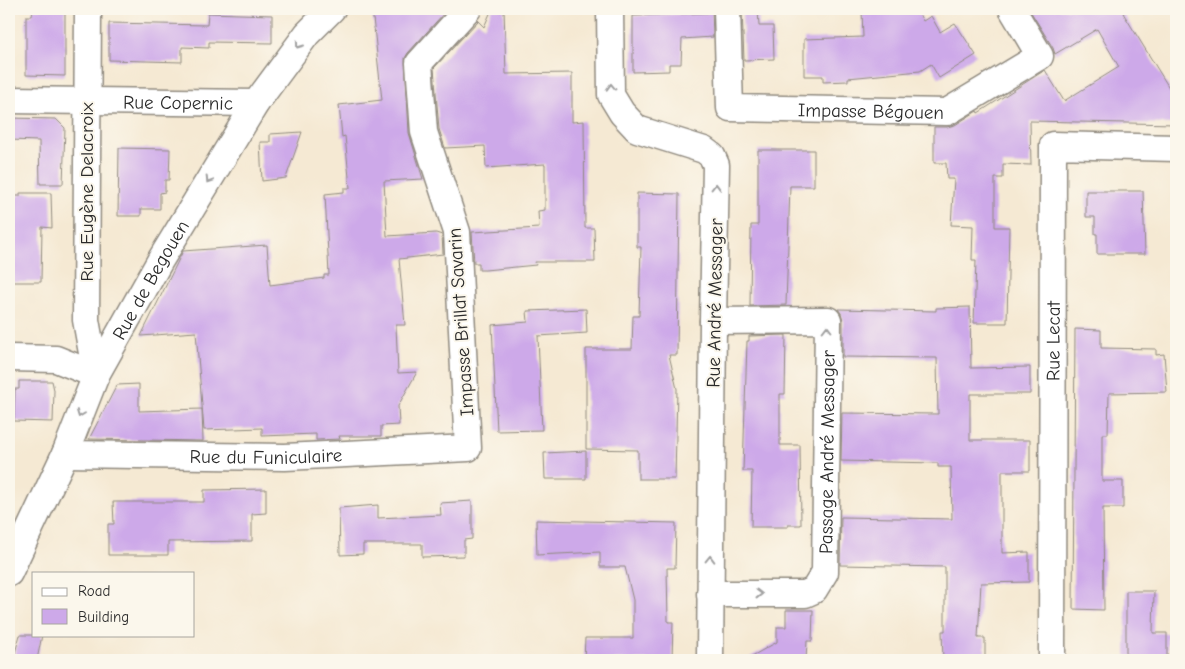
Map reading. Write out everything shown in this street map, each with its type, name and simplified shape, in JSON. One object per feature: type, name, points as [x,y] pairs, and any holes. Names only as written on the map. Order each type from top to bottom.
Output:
[{"type":"street","name":"Rue Eugène Delacroix","points":[[88,9],[86,320],[96,375]]},
{"type":"street","name":"Rue de Begouen","points":[[9,573],[64,454],[96,375],[161,259],[256,103],[307,34],[332,9]]},
{"type":"street","name":"Impasse Brillat Savarin","points":[[468,9],[419,63],[424,132],[457,232],[468,448]]},
{"type":"street","name":"Rue André Messager","points":[[610,9],[611,95],[622,113],[638,128],[704,150],[712,156],[716,166],[710,660]]},
{"type":"street","name":"Impasse Bégouen","points":[[727,9],[730,108],[946,112],[1040,56],[1012,9]]},
{"type":"street","name":"Rue Copernic","points":[[9,100],[256,103]]},
{"type":"street","name":"Rue Lecat","points":[[1052,660],[1053,145],[1176,148]]},
{"type":"street","name":"Passage André Messager","points":[[710,594],[805,594],[814,590],[822,577],[824,572],[828,320],[713,321]]},
{"type":"street","points":[[9,358],[56,359],[96,375]]},
{"type":"street","name":"Rue du Funiculaire","points":[[64,454],[286,457],[468,448]]},
{"type":"building","points":[[33,9],[65,9],[65,76],[26,75],[26,16],[32,16]]},
{"type":"building","points":[[372,9],[443,9],[445,12],[405,58],[409,133],[423,179],[384,181],[387,236],[436,233],[442,235],[443,254],[399,259],[405,325],[396,325],[398,373],[417,372],[398,406],[399,425],[381,426],[381,436],[339,436],[340,439],[316,440],[316,434],[262,436],[262,428],[204,430],[196,332],[141,336],[183,251],[267,245],[270,285],[324,278],[324,275],[329,275],[325,194],[344,192],[344,188],[350,188],[345,136],[342,137],[339,105],[382,100]]},
{"type":"building","points":[[492,9],[504,9],[506,74],[572,73],[572,122],[584,121],[585,228],[594,228],[595,262],[535,262],[536,265],[485,270],[479,270],[479,263],[474,263],[472,232],[539,228],[538,211],[545,210],[545,164],[486,168],[485,146],[445,148],[439,129],[434,68],[478,21],[484,27]]},
{"type":"building","points":[[708,9],[712,9],[713,37],[682,39],[681,64],[669,64],[669,71],[633,72],[633,16],[708,13]]},
{"type":"building","points":[[742,9],[758,9],[759,26],[773,26],[774,59],[744,60]]},
{"type":"building","points":[[883,9],[916,9],[923,21],[931,16],[940,32],[955,23],[976,55],[939,78],[931,64],[920,71],[848,78],[848,81],[823,82],[823,76],[804,76],[804,39],[863,37],[862,11],[884,11]]},
{"type":"building","points":[[1029,9],[1130,9],[1123,13],[1176,99],[1176,124],[1030,121],[1031,165],[1003,164],[1003,178],[995,178],[995,227],[1009,227],[1007,323],[974,323],[976,260],[972,260],[973,226],[951,225],[954,179],[947,179],[946,163],[934,163],[934,127],[955,125],[977,111],[978,113],[1045,70],[1064,101],[1119,67],[1097,29],[1055,54]]},
{"type":"building","points":[[208,13],[272,15],[272,43],[209,42],[209,48],[182,47],[182,62],[109,60],[109,23],[207,25]]},
{"type":"building","points":[[9,118],[56,119],[65,128],[63,184],[40,184],[39,141],[9,140]]},
{"type":"building","points":[[302,132],[286,178],[262,181],[260,142],[270,142],[270,134]]},
{"type":"building","points":[[119,148],[170,149],[169,180],[165,180],[165,192],[160,193],[160,209],[141,209],[141,216],[118,216]]},
{"type":"building","points":[[758,150],[814,150],[814,186],[790,186],[786,305],[750,306],[751,225],[758,225]]},
{"type":"building","points":[[1086,191],[1143,191],[1145,254],[1097,254],[1095,217],[1086,217]]},
{"type":"building","points":[[20,193],[51,193],[52,228],[42,227],[41,282],[9,282],[11,196],[20,196]]},
{"type":"building","points":[[637,193],[679,194],[677,355],[669,355],[677,389],[675,479],[638,479],[638,450],[586,449],[586,349],[632,349],[633,316],[639,316],[641,247],[637,247]]},
{"type":"building","points":[[970,307],[971,368],[1030,367],[1030,394],[970,394],[970,440],[1030,440],[1030,471],[1002,471],[1002,553],[1029,552],[1029,582],[981,583],[978,638],[985,638],[985,660],[943,660],[942,631],[945,631],[945,567],[840,565],[841,517],[952,519],[951,467],[938,467],[938,463],[841,461],[842,413],[938,414],[937,358],[843,357],[843,320],[838,309],[936,311],[936,308]]},
{"type":"building","points":[[586,309],[587,333],[538,336],[542,430],[497,431],[492,325],[528,322],[527,311]]},
{"type":"building","points":[[1075,329],[1101,330],[1101,348],[1156,349],[1156,355],[1164,354],[1167,392],[1109,393],[1108,434],[1102,434],[1102,481],[1123,481],[1123,508],[1103,508],[1104,610],[1073,609]]},
{"type":"building","points":[[786,335],[785,394],[780,394],[780,445],[800,445],[801,525],[751,527],[752,471],[743,471],[747,341],[749,341],[749,336]]},
{"type":"building","points":[[19,381],[52,381],[54,390],[53,422],[14,421],[15,389],[19,389]]},
{"type":"building","points":[[139,384],[139,411],[202,409],[203,441],[89,439],[117,385]]},
{"type":"building","points":[[586,451],[586,479],[545,479],[544,453]]},
{"type":"building","points":[[266,489],[266,513],[252,514],[252,541],[168,542],[168,555],[108,555],[108,524],[114,524],[113,502],[204,502],[204,490]]},
{"type":"building","points":[[472,501],[472,539],[464,540],[464,556],[422,557],[422,544],[363,544],[363,554],[340,555],[339,508],[378,505],[378,518],[441,515],[440,503]]},
{"type":"building","points":[[536,520],[676,523],[675,568],[667,568],[668,622],[673,622],[672,660],[584,660],[585,638],[633,638],[633,600],[625,567],[600,567],[600,552],[537,555]]},
{"type":"building","points":[[1126,591],[1154,591],[1153,633],[1167,633],[1167,660],[1126,660]]},
{"type":"building","points":[[786,610],[813,610],[812,641],[807,641],[806,660],[745,660],[777,642],[777,627],[786,627]]},
{"type":"building","points":[[20,635],[42,636],[37,660],[13,660]]}]
